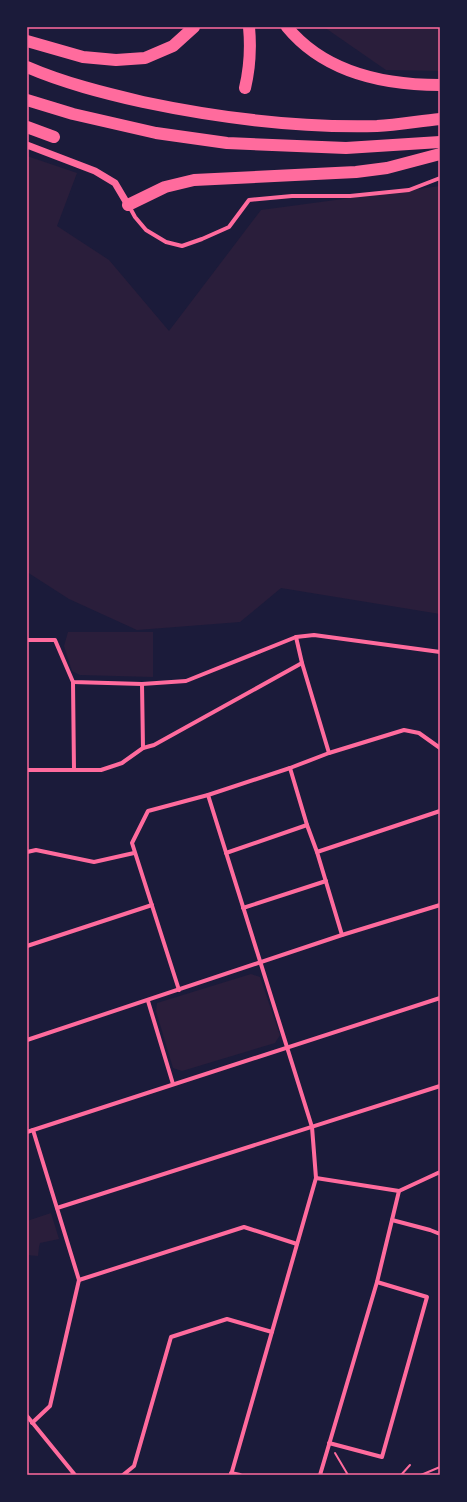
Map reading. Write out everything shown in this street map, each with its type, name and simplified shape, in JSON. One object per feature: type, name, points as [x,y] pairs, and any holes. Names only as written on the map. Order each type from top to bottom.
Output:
[{"type":"highway","points":[[27,41],[83,57],[116,60],[145,58],[173,46],[194,27]]},
{"type":"highway","points":[[245,88],[249,72],[251,49],[249,27]]},
{"type":"highway","points":[[287,27],[312,51],[333,64],[351,71],[387,81],[421,85],[440,85]]},
{"type":"highway","points":[[27,67],[108,94],[199,113],[321,126],[378,126],[440,119]]},
{"type":"highway","points":[[27,100],[73,114],[148,131],[227,143],[346,148],[440,142]]},
{"type":"highway","points":[[27,127],[54,137]]},
{"type":"highway","points":[[128,205],[165,188],[194,180],[356,172],[387,168],[440,154]]},
{"type":"street","points":[[27,145],[95,171],[115,183],[135,217],[146,230],[166,242],[182,246],[229,227],[249,200],[292,196],[350,196],[409,190],[440,178]]},
{"type":"street","points":[[73,682],[142,684],[186,681],[296,637],[314,635],[440,652]]},
{"type":"street","points":[[296,637],[302,663],[329,753]]},
{"type":"street","points":[[27,640],[55,640],[73,682],[74,770]]},
{"type":"street","points":[[27,770],[101,770],[122,763],[143,748],[154,745],[302,663]]},
{"type":"street","points":[[142,684],[143,748]]},
{"type":"street","points":[[179,990],[132,843],[148,811],[208,795],[290,768],[329,753],[404,730],[419,733],[440,748]]},
{"type":"street","points":[[290,768],[342,935]]},
{"type":"street","points":[[208,795],[312,1127],[316,1178],[231,1474],[240,1475]]},
{"type":"street","points":[[317,852],[440,811]]},
{"type":"street","points":[[226,853],[307,825]]},
{"type":"street","points":[[27,852],[36,850],[94,862],[134,852]]},
{"type":"street","points":[[243,908],[326,881]]},
{"type":"street","points":[[27,946],[152,905]]},
{"type":"street","points":[[27,1040],[342,935],[440,905]]},
{"type":"street","points":[[27,1132],[440,998]]},
{"type":"street","points":[[148,1000],[173,1084]]},
{"type":"street","points":[[57,1208],[440,1086]]},
{"type":"street","points":[[32,1423],[50,1406],[79,1280],[33,1130]]},
{"type":"street","points":[[316,1178],[399,1191],[440,1172]]},
{"type":"street","points":[[320,1475],[377,1282],[399,1191]]},
{"type":"street","points":[[392,1220],[440,1234]]},
{"type":"street","points":[[79,1280],[244,1227],[298,1244]]},
{"type":"street","points":[[329,1443],[382,1457],[427,1297],[377,1282]]},
{"type":"street","points":[[124,1475],[134,1466],[171,1337],[227,1319],[272,1332]]},
{"type":"street","points":[[27,1416],[75,1475]]},
{"type":"path","points":[[329,1443],[348,1475]]},
{"type":"path","points":[[401,1475],[410,1465]]},
{"type":"path","points":[[421,1475],[440,1467]]},
{"type":"shaded area","points":[[324,27],[440,27],[440,71],[386,70]]},
{"type":"shaded area","points":[[27,156],[77,173],[57,226],[109,260],[169,331],[261,210],[440,186],[440,614],[281,588],[240,622],[137,630],[69,599],[27,572]]},
{"type":"shaded area","points":[[68,632],[153,632],[153,677],[80,675],[72,671],[64,646]]},
{"type":"shaded area","points":[[251,974],[260,977],[280,1035],[275,1043],[182,1071],[173,1068],[156,1011],[157,1003]]},
{"type":"shaded area","points":[[51,1213],[59,1239],[40,1243],[38,1256],[27,1255],[27,1221]]}]
